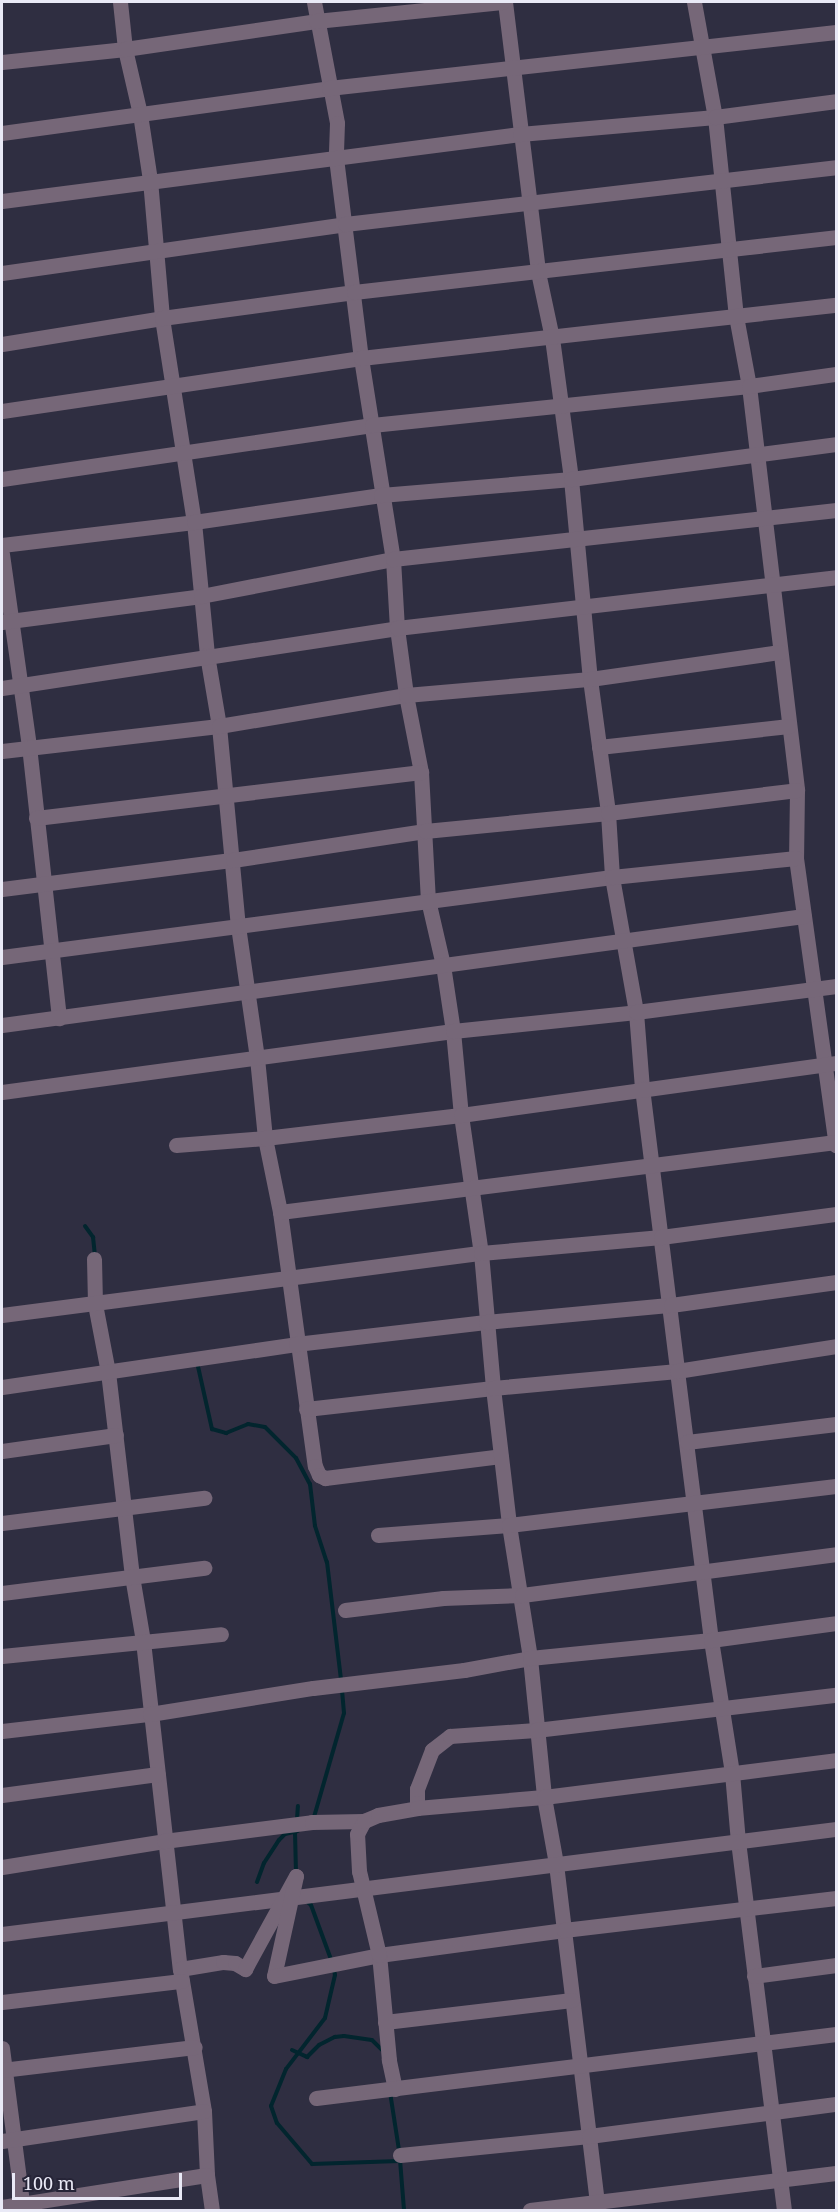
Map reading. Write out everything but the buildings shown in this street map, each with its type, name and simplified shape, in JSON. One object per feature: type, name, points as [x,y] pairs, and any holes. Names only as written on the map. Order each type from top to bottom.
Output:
[{"type":"street","points":[[120,2],[125,49],[140,114],[150,180],[162,318],[194,522],[207,655],[219,726],[238,926],[257,1058],[265,1138],[280,1212],[296,1344],[315,1466],[321,1477],[501,1456]]},
{"type":"street","points":[[314,2],[338,131],[336,158],[361,358],[393,560],[397,628],[406,695],[421,772],[428,900],[443,965],[453,1031],[461,1115],[481,1254],[486,1322],[509,1525],[522,1595],[544,1797],[556,1864],[578,2064],[598,2207]]},
{"type":"street","points":[[2,62],[125,49],[316,21],[503,2],[538,272],[552,338],[571,479],[590,679],[608,813],[612,877],[636,1012],[642,1088],[654,1166],[711,1640],[732,1773],[746,1910],[784,2211]]},
{"type":"street","points":[[280,1212],[836,1144],[831,1064],[815,988],[796,858],[797,790],[749,386],[736,316],[715,117],[700,45],[694,2]]},
{"type":"street","points":[[2,133],[329,88],[513,69],[700,45],[837,32]]},
{"type":"street","points":[[2,201],[150,180],[520,134],[715,117],[837,101]]},
{"type":"street","points":[[2,273],[155,249],[345,224],[837,168]]},
{"type":"street","points":[[2,344],[162,318],[354,292],[837,237]]},
{"type":"street","points":[[2,411],[361,358],[837,305]]},
{"type":"street","points":[[2,479],[372,425],[749,386],[837,374]]},
{"type":"street","points":[[2,545],[194,522],[381,495],[571,479],[837,444]]},
{"type":"street","points":[[7,621],[201,596],[393,560],[837,510]]},
{"type":"street","points":[[2,554],[7,621],[29,746],[59,1018]]},
{"type":"street","points":[[2,688],[20,687],[207,655],[397,628],[837,577]]},
{"type":"street","points":[[2,751],[29,746],[219,726],[406,695],[590,679],[780,652]]},
{"type":"street","points":[[599,747],[789,726]]},
{"type":"street","points":[[36,818],[421,772]]},
{"type":"street","points":[[2,889],[233,860],[425,831],[608,813],[797,790]]},
{"type":"street","points":[[2,957],[612,877],[796,858]]},
{"type":"street","points":[[2,1025],[622,943],[804,916]]},
{"type":"street","points":[[2,1092],[453,1031],[636,1012],[837,986]]},
{"type":"street","points":[[176,1144],[265,1138],[461,1115],[642,1088],[831,1064]]},
{"type":"street","points":[[2,1315],[481,1254],[661,1237],[837,1214]]},
{"type":"street","points":[[94,1259],[95,1304],[108,1372],[132,1576],[143,1641],[181,1975],[204,2111],[207,2175],[212,2211]]},
{"type":"street","points":[[2,1387],[296,1344],[486,1322],[671,1305],[837,1282]]},
{"type":"street","points":[[306,1409],[493,1388],[677,1371],[837,1346]]},
{"type":"street","points":[[687,1442],[837,1424]]},
{"type":"street","points":[[2,1451],[116,1435]]},
{"type":"street","points":[[378,1535],[509,1525],[694,1501],[837,1486]]},
{"type":"street","points":[[2,1523],[204,1498]]},
{"type":"street","points":[[345,1610],[443,1598],[522,1595],[837,1554]]},
{"type":"street","points":[[2,1593],[204,1568]]},
{"type":"street","points":[[2,1731],[150,1714],[313,1688],[464,1670],[530,1658],[711,1640],[837,1623]]},
{"type":"street","points":[[2,1656],[221,1634]]},
{"type":"street","points":[[417,1808],[417,1789],[432,1750],[440,1741],[450,1737],[721,1710],[837,1695]]},
{"type":"street","points":[[2,1867],[164,1841],[312,1822],[364,1821],[378,1815],[417,1808],[544,1797],[837,1760]]},
{"type":"street","points":[[2,1795],[158,1774]]},
{"type":"street","points":[[364,1821],[357,1834],[356,1844],[362,1888],[380,1956],[385,2022],[395,2089]]},
{"type":"street","points":[[2,1934],[837,1829]]},
{"type":"street","points":[[2,2002],[181,1975],[223,1962],[235,1963],[244,1969],[296,1876],[274,1976],[380,1956],[564,1930],[837,1898]]},
{"type":"street","points":[[754,1976],[837,1965]]},
{"type":"street","points":[[385,2022],[572,2000]]},
{"type":"street","points":[[316,2098],[578,2064],[763,2045],[837,2034]]},
{"type":"street","points":[[2,2048],[7,2140],[23,2208]]},
{"type":"street","points":[[3,2070],[195,2048]]},
{"type":"street","points":[[400,2155],[589,2136],[837,2104]]},
{"type":"street","points":[[7,2140],[204,2111]]},
{"type":"street","points":[[530,2211],[598,2207],[837,2174]]},
{"type":"street","points":[[2,2207],[23,2208],[207,2175]]},
{"type":"waterway","points":[[85,1226],[93,1237],[95,1256]]},
{"type":"waterway","points":[[197,1362],[212,1429],[226,1433],[248,1424],[265,1427],[296,1458],[310,1484],[315,1526],[327,1562],[341,1680]]},
{"type":"waterway","points":[[314,1817],[344,1713],[342,1688]]},
{"type":"waterway","points":[[297,1819],[298,1806]]},
{"type":"waterway","points":[[257,1882],[264,1863],[279,1840],[285,1834],[298,1831]]},
{"type":"waterway","points":[[295,1832],[296,1872]]},
{"type":"waterway","points":[[306,1901],[311,1905],[332,1962]]},
{"type":"waterway","points":[[334,1969],[335,1975],[325,2018],[286,2069],[271,2106],[277,2123],[312,2164],[399,2161]]},
{"type":"waterway","points":[[292,2050],[307,2057],[319,2045],[335,2037],[344,2036],[372,2040],[382,2050]]},
{"type":"waterway","points":[[390,2092],[399,2150]]},
{"type":"waterway","points":[[400,2160],[404,2210]]}]
